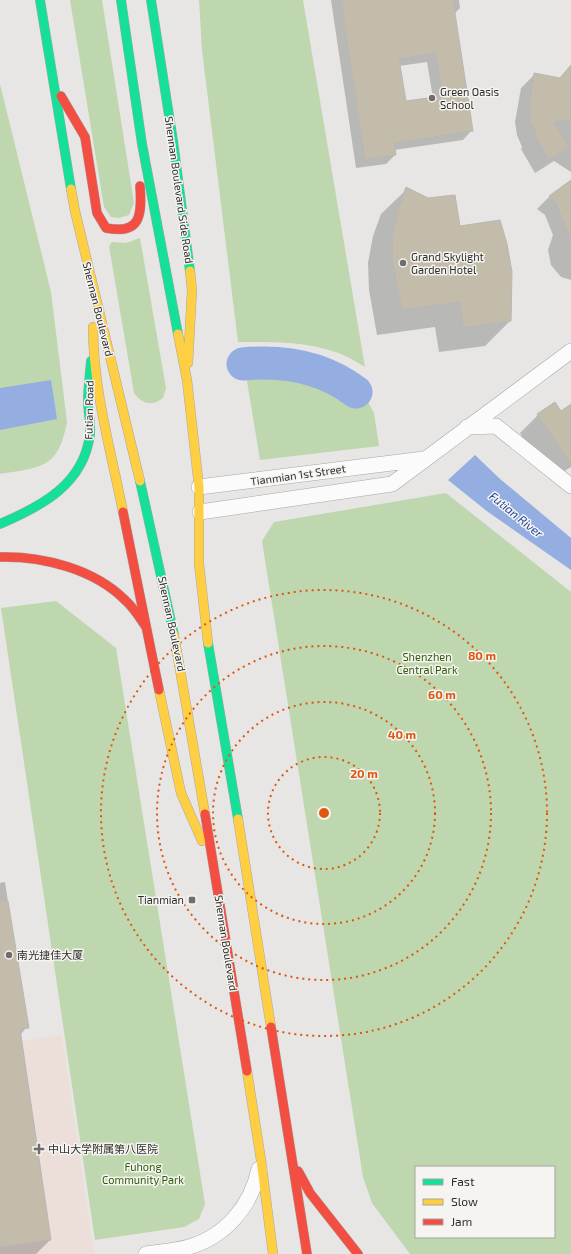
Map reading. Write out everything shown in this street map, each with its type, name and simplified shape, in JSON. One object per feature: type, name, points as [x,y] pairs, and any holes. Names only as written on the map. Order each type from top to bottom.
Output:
[{"type":"main road","name":"Shennan Boulevard","points":[[40,0],[75,211],[93,292],[133,448],[180,661],[261,1160],[273,1254]]},
{"type":"main road","points":[[121,0],[142,144],[187,380],[199,487],[199,564],[208,641],[240,824],[307,1254]]},
{"type":"main road","name":"Shennan Boulevard Side Road","points":[[151,0],[173,141],[192,290],[187,380]]},
{"type":"main road","points":[[54,84],[85,138],[97,213],[106,228],[117,231],[130,228],[139,220],[142,205],[139,175],[142,144]]},
{"type":"main road","points":[[93,292],[93,348],[101,404],[173,760],[181,793],[194,826],[213,864]]},
{"type":"main road","name":"Futian Road","points":[[0,524],[17,517],[58,492],[74,478],[81,468],[87,453],[90,432],[88,395],[93,348]]},
{"type":"main road","points":[[0,558],[33,558],[57,563],[92,579],[121,596],[146,627]]},
{"type":"main road","points":[[291,1151],[300,1174],[309,1191],[351,1243],[358,1254]]},
{"type":"street","points":[[425,459],[571,351]]},
{"type":"street","points":[[467,427],[496,426],[571,486]]},
{"type":"street","name":"Tianmian 1st Street","points":[[199,487],[425,459]]},
{"type":"street","name":"Tianmian 1st Street","points":[[200,512],[392,484],[425,459]]},
{"type":"street","points":[[146,1254],[178,1250],[197,1244],[223,1229],[239,1214],[251,1196],[261,1160]]},
{"type":"shaded area","name":"中山大学附属第八医院","points":[[62,1035],[94,1254],[0,1254],[0,1044]]},
{"type":"green space","points":[[70,0],[102,0],[134,203],[129,215],[119,218],[111,217],[104,207]]},
{"type":"green space","points":[[199,0],[303,0],[365,367],[339,353],[323,348],[287,343],[238,342],[202,50]]},
{"type":"green space","points":[[0,84],[51,292],[67,422],[59,449],[46,463],[27,470],[0,474]]},
{"type":"green space","points":[[140,238],[166,388],[163,398],[155,403],[144,402],[134,393],[109,246],[112,242],[126,243]]},
{"type":"green space","points":[[246,375],[284,375],[318,380],[355,395],[368,402],[374,413],[379,446],[260,460]]},
{"type":"green space","name":"Shenzhen Central Park","points":[[446,493],[571,592],[571,1254],[410,1254],[372,1203],[363,1177],[262,541],[274,522]]},
{"type":"green space","name":"Fuhong Community Park","points":[[56,601],[116,648],[205,1204],[199,1219],[184,1227],[95,1240],[1,608]]},
{"type":"water","points":[[51,380],[57,419],[0,430],[0,388]]},
{"type":"water","points":[[475,455],[499,478],[571,538],[571,570],[488,512],[448,480]]},
{"type":"building","points":[[341,0],[453,0],[473,131],[394,143],[396,155],[365,160]],"holes":[[[436,53],[442,96],[406,101],[399,59]]]},
{"type":"building","points":[[571,65],[571,120],[554,122],[569,147],[549,160],[534,134],[536,133],[530,121],[529,108],[534,73],[560,78]]},
{"type":"building","points":[[571,180],[570,238],[556,203],[549,196]]},
{"type":"building","points":[[406,187],[428,198],[455,195],[460,226],[500,220],[507,244],[512,272],[511,321],[463,328],[460,302],[402,310],[393,265],[392,237],[398,210]]},
{"type":"building","points":[[555,402],[561,411],[571,404],[571,465],[537,414]]},
{"type":"building","points":[[0,901],[8,901],[29,1028],[20,1029],[51,1240],[0,1247]]},
{"type":"waterway","name":"Futian River","points":[[243,364],[274,363],[303,367],[317,371],[343,383],[356,392]]},
{"type":"traffic: fast","points":[[40,0],[71,189]]},
{"type":"traffic: fast","points":[[121,0],[142,144],[178,334]]},
{"type":"traffic: fast","points":[[151,0],[173,141],[190,271]]},
{"type":"traffic: fast","points":[[0,524],[45,501],[70,480],[79,467],[86,451],[90,434],[88,401],[91,361]]},
{"type":"traffic: fast","points":[[140,481],[174,635]]},
{"type":"traffic: fast","points":[[208,643],[238,819]]},
{"type":"traffic: slow","points":[[71,189],[140,481]]},
{"type":"traffic: slow","points":[[188,363],[192,290],[190,271]]},
{"type":"traffic: slow","points":[[93,327],[99,397],[123,512]]},
{"type":"traffic: slow","points":[[178,334],[187,380],[199,487],[199,564],[208,643]]},
{"type":"traffic: slow","points":[[174,635],[205,814]]},
{"type":"traffic: slow","points":[[159,690],[181,793],[202,841]]},
{"type":"traffic: slow","points":[[238,819],[271,1027]]},
{"type":"traffic: slow","points":[[247,1071],[261,1160],[273,1254]]},
{"type":"traffic: jam","points":[[61,96],[85,137],[97,213],[106,228],[118,229],[133,225],[139,214],[141,196],[140,186]]},
{"type":"traffic: jam","points":[[123,512],[159,690]]},
{"type":"traffic: jam","points":[[0,557],[16,557],[50,562],[67,566],[98,580],[125,600],[146,627]]},
{"type":"traffic: jam","points":[[205,814],[247,1071]]},
{"type":"traffic: jam","points":[[271,1027],[307,1254]]},
{"type":"traffic: jam","points":[[298,1171],[310,1193],[358,1254]]},
{"type":"place","name":"Green Oasis School","points":[[432,98]]},
{"type":"place","name":"Grand Skylight Garden Hotel","points":[[403,263]]},
{"type":"place","name":"Tianmian","points":[[192,900]]},
{"type":"place","name":"南光捷佳大厦","points":[[9,955]]},
{"type":"place","name":"中山大学附属第八医院","points":[[39,1149]]}]
